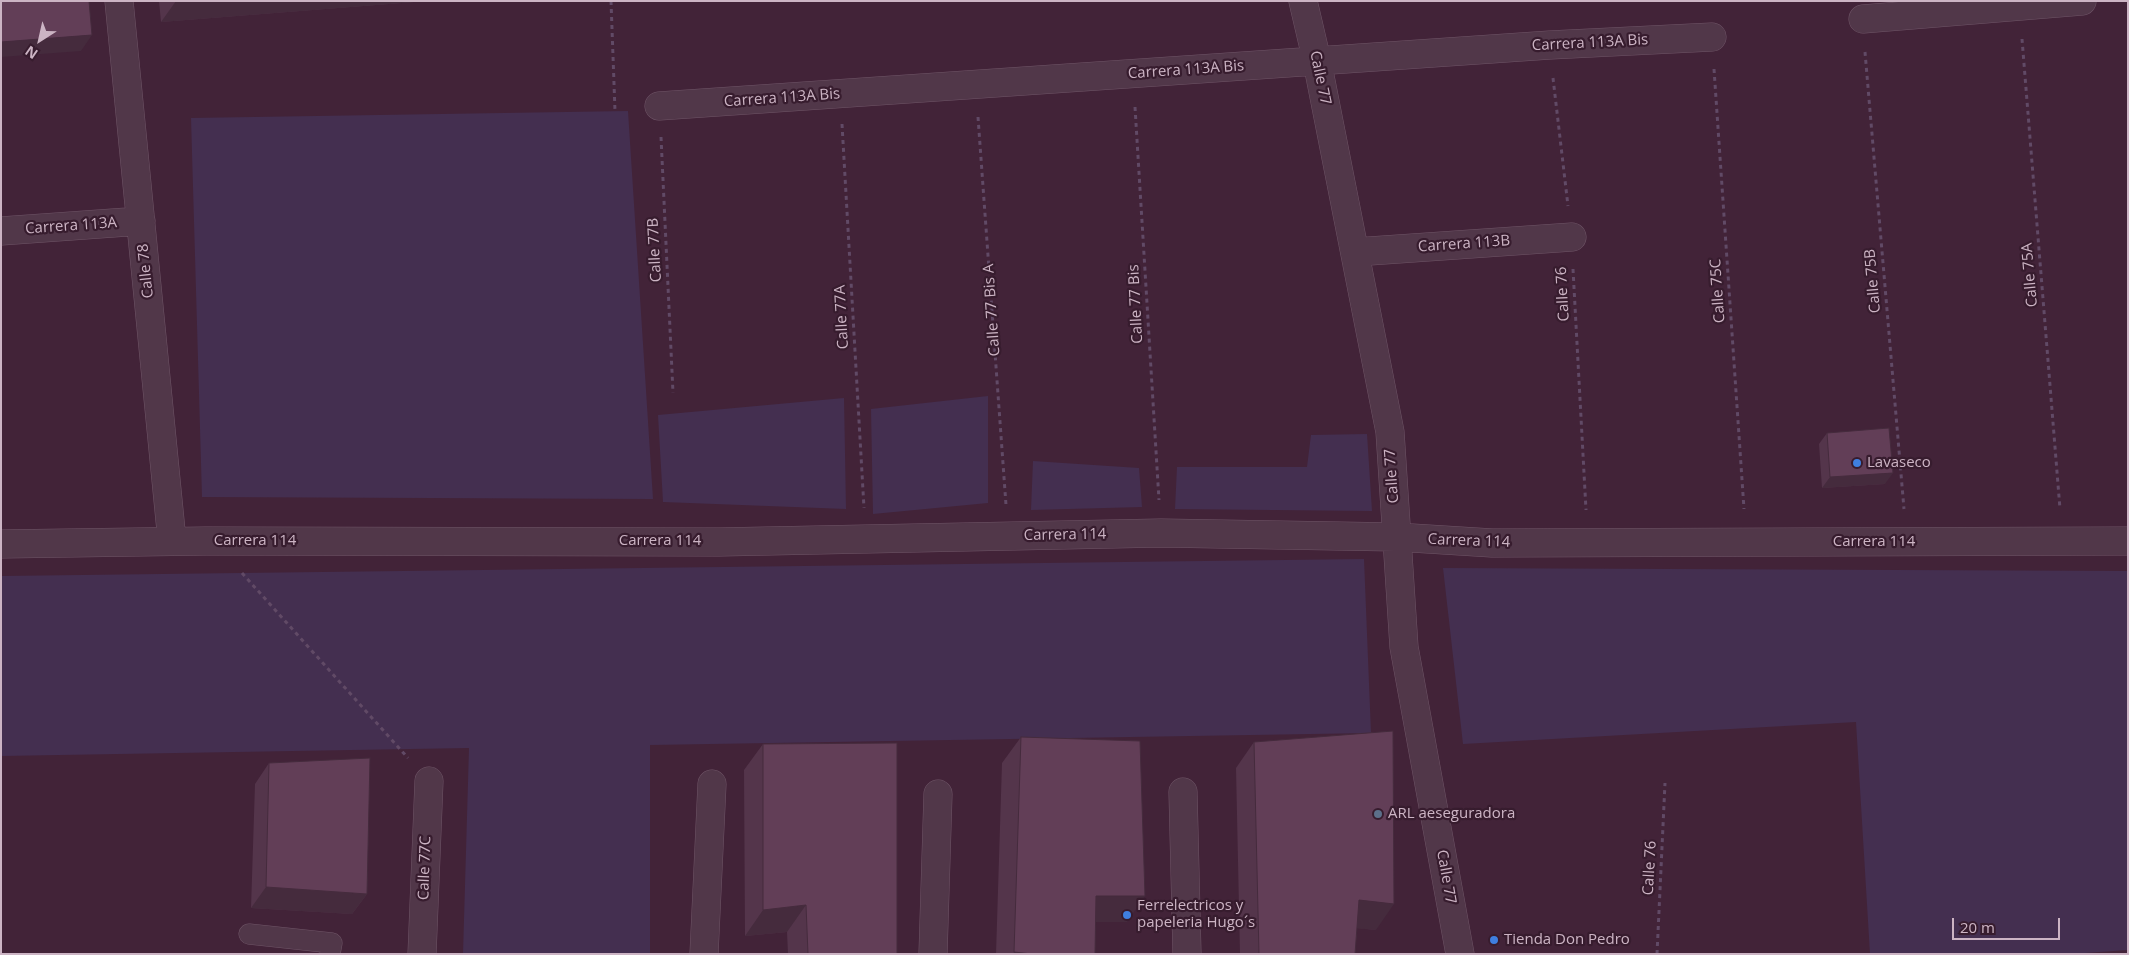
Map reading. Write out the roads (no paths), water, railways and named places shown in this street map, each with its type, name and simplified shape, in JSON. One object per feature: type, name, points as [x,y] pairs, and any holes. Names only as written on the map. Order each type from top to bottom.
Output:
[{"type":"street","name":"Calle 78","points":[[119,1],[172,541]]},
{"type":"street","name":"Calle 77","points":[[1303,1],[1317,61],[1390,432],[1404,647],[1460,954]]},
{"type":"street","points":[[1863,19],[2082,1]]},
{"type":"street","name":"Carrera 113A Bis","points":[[659,106],[1550,45],[1712,37]]},
{"type":"street","name":"Carrera 113A","points":[[1,231],[141,221]]},
{"type":"street","name":"Carrera 113B","points":[[1355,252],[1572,237]]},
{"type":"street","name":"Carrera 114","points":[[1,544],[172,541],[866,540],[1161,533],[1396,538],[1492,543],[2128,541]]},
{"type":"street","name":"Calle 77C","points":[[422,954],[429,781]]},
{"type":"street","points":[[704,954],[712,784]]},
{"type":"street","points":[[1183,792],[1187,954]]},
{"type":"street","points":[[933,954],[938,794]]},
{"type":"lane","points":[[249,934],[332,942],[330,954]]},
{"type":"place","name":"Lavaseco","points":[[1857,463]]},
{"type":"place","name":"ARL aeseguradora","points":[[1378,814]]},
{"type":"place","name":"Ferrelectricos y papeleria Hugo´s","points":[[1127,915]]},
{"type":"place","name":"Tienda Don Pedro","points":[[1494,940]]}]
